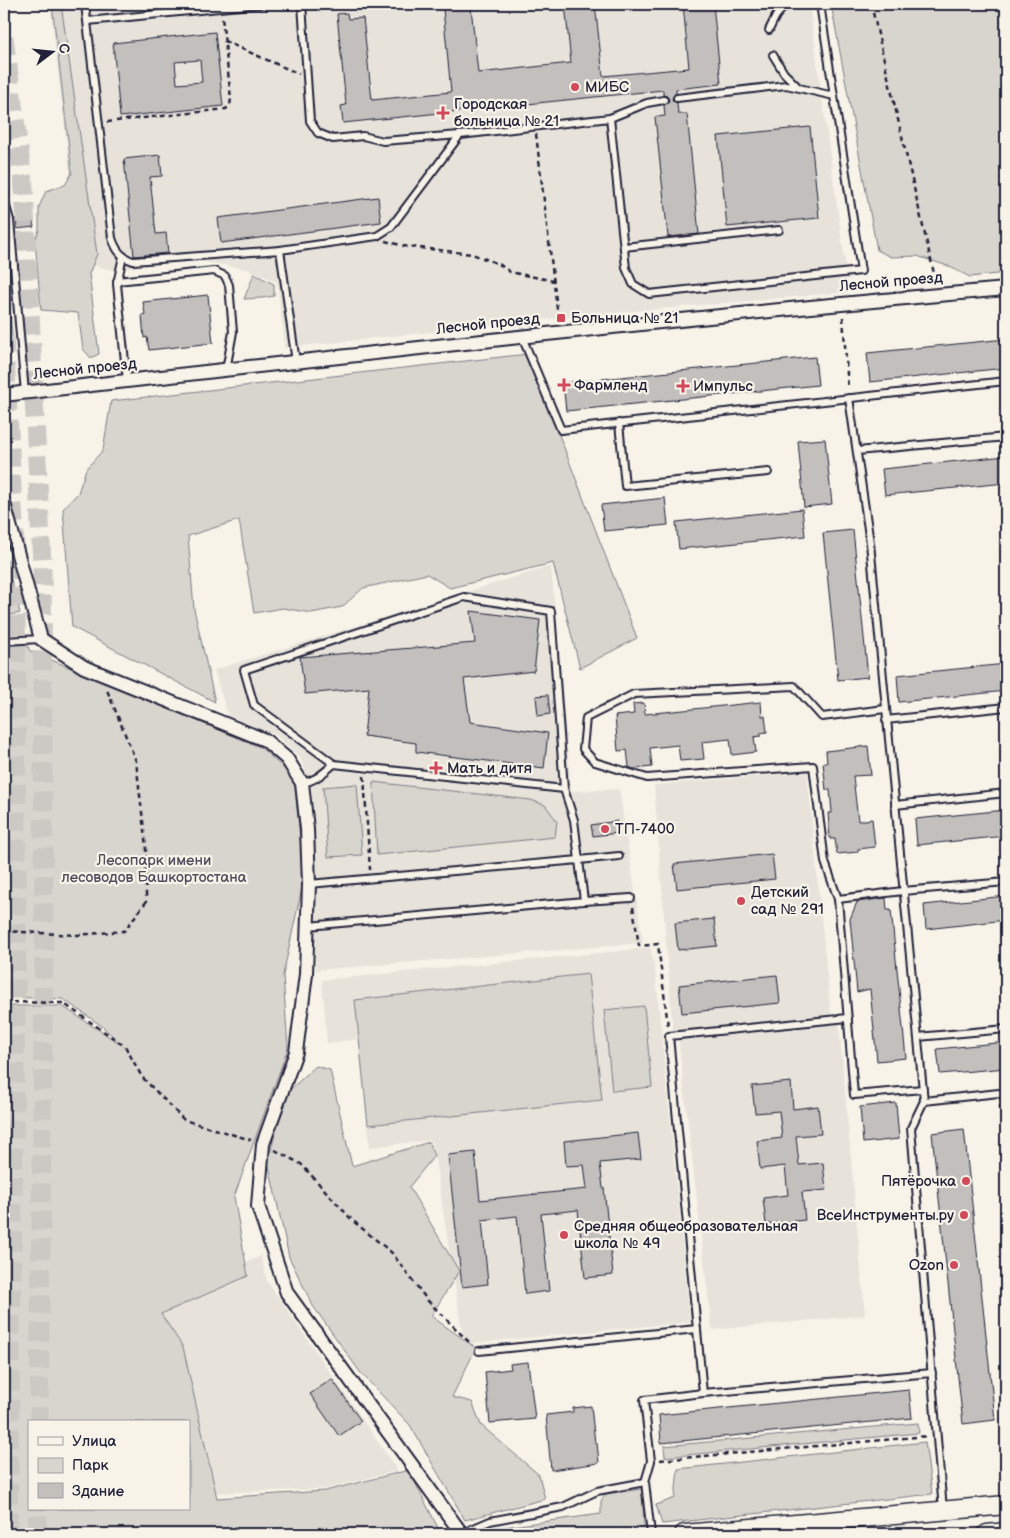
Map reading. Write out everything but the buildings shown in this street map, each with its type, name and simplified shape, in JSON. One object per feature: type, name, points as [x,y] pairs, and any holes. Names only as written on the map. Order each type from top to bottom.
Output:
[{"type":"main road","points":[[684,1534],[1006,1505]]},
{"type":"main road","points":[[987,1534],[1006,1532]]},
{"type":"street","name":"Лесной проезд","points":[[4,395],[522,336],[842,303],[1006,289]]},
{"type":"street","points":[[4,502],[41,639],[84,667],[265,740],[287,759],[302,783],[308,830],[309,884],[306,974],[296,1052],[263,1144],[258,1206],[287,1293],[462,1534]]},
{"type":"lane","points":[[85,4],[112,238],[115,247],[123,256],[133,261],[280,250],[378,236],[391,227],[460,135]]},
{"type":"lane","points":[[88,21],[260,4]]},
{"type":"lane","points":[[302,4],[310,121],[318,133],[333,139],[363,136],[383,141],[460,135],[610,118],[647,102],[664,100]]},
{"type":"lane","points":[[768,30],[786,4]]},
{"type":"lane","points":[[610,118],[626,268],[634,284],[649,294],[861,271],[820,4]]},
{"type":"lane","points":[[773,55],[784,73],[798,87]]},
{"type":"lane","points":[[677,98],[786,84],[834,96]]},
{"type":"lane","points":[[4,199],[10,220],[25,392]]},
{"type":"lane","points":[[624,246],[779,230]]},
{"type":"lane","points":[[280,250],[296,362]]},
{"type":"lane","points":[[123,256],[117,281],[127,381]]},
{"type":"lane","points":[[117,281],[214,271],[223,274],[229,285],[233,326],[226,370]]},
{"type":"lane","points":[[522,336],[561,430],[1006,381]]},
{"type":"lane","points":[[849,398],[870,543],[924,1101],[911,1128],[942,1510]]},
{"type":"lane","points":[[618,423],[625,486],[768,472]]},
{"type":"lane","points":[[857,451],[1006,437]]},
{"type":"lane","points":[[564,789],[334,764],[254,705],[244,670],[464,597],[551,610],[564,789],[574,820],[584,901]]},
{"type":"lane","points":[[4,641],[41,639]]},
{"type":"lane","points":[[885,709],[822,717],[794,686],[634,694],[586,718],[583,749],[595,762],[647,778],[814,766],[825,862],[838,899],[854,1096],[923,1090]]},
{"type":"lane","points":[[886,720],[1006,707]]},
{"type":"lane","points":[[302,783],[316,779],[334,764]]},
{"type":"lane","points":[[895,806],[1006,793]]},
{"type":"lane","points":[[309,884],[619,856]]},
{"type":"lane","points":[[838,899],[1006,882]]},
{"type":"lane","points":[[308,926],[631,898]]},
{"type":"lane","points":[[703,1392],[670,1036],[848,1018]]},
{"type":"lane","points":[[918,1037],[1006,1029]]},
{"type":"lane","points":[[924,1101],[999,1093],[1006,1098]]},
{"type":"lane","points":[[479,1351],[697,1329]]},
{"type":"lane","points":[[650,1534],[645,1482],[651,1461],[644,1400],[703,1392],[932,1373]]},
{"type":"lane","points":[[462,1534],[490,1521],[563,1506],[597,1491],[645,1482]]},
{"type":"path","points":[[871,4],[939,294]]},
{"type":"path","points":[[99,123],[226,109],[230,105],[231,99],[221,8]]},
{"type":"path","points":[[224,41],[307,78]]},
{"type":"path","points":[[535,126],[557,309]]},
{"type":"path","points":[[378,236],[387,242],[404,246],[472,254],[498,264],[510,272],[554,281]]},
{"type":"path","points":[[842,303],[849,398]]},
{"type":"path","points":[[4,931],[78,934],[124,931],[146,902],[146,847],[136,761],[100,674]]},
{"type":"path","points":[[364,767],[370,878]]},
{"type":"path","points":[[631,898],[640,946],[658,944],[670,1036]]},
{"type":"path","points":[[999,1093],[1006,1163]]},
{"type":"path","points":[[651,1461],[937,1436]]},
{"type":"path","points":[[324,1534],[462,1534]]},
{"type":"shaded area","name":"Городская больница № 21","points":[[50,4],[809,4],[849,292],[559,318],[284,348],[277,282],[247,269],[193,260],[112,270],[82,263]]},
{"type":"shaded area","name":"Мать и дитя","points":[[551,566],[571,791],[619,789],[643,943],[316,970],[309,782],[300,757],[275,735],[228,716],[214,670]]},
{"type":"shaded area","name":"Детский сад № 291","points":[[807,772],[831,1017],[673,1033],[654,785]]},
{"type":"shaded area","name":"Средняя общеобразовательная школа № 49","points":[[650,948],[655,969],[690,1322],[464,1344],[432,1140],[370,1147],[359,1039],[327,1043],[322,980]]},
{"type":"shaded area","points":[[839,1024],[865,1315],[712,1330],[678,1037]]},
{"type":"shaded area","points":[[261,1256],[267,1281],[398,1471],[325,1489],[209,1493],[158,1299]]},
{"type":"green space","points":[[52,4],[61,4],[97,254],[89,274],[99,354],[91,358],[83,349],[78,313],[41,310],[35,240],[39,230],[39,207],[46,191],[65,185],[72,173]]},
{"type":"green space","points":[[831,4],[1006,4],[1006,273],[970,277],[948,266],[917,256],[891,257],[877,250]]},
{"type":"green space","points":[[4,247],[13,346],[10,355],[4,361]]},
{"type":"green space","points":[[254,274],[274,284],[274,296],[244,299]]},
{"type":"green space","points":[[528,354],[637,638],[580,668],[553,563],[450,588],[427,574],[363,588],[342,607],[311,613],[283,608],[254,613],[239,520],[188,536],[194,609],[215,702],[72,627],[63,509],[78,493],[86,469],[103,450],[111,401]]},
{"type":"green space","points":[[4,553],[20,613],[4,616]]},
{"type":"green space","name":"Лесопарк имени лесоводов Башкортостана","points":[[27,645],[30,651],[260,747],[294,777],[304,879],[283,975],[288,1048],[234,1197],[248,1276],[161,1314],[183,1347],[217,1498],[325,1491],[409,1470],[441,1534],[4,1534],[4,1006],[62,1006],[122,1045],[102,1026],[63,999],[4,997],[4,650]]},
{"type":"green space","points":[[373,782],[531,800],[545,805],[557,821],[555,837],[377,855]]},
{"type":"green space","points":[[357,784],[362,855],[328,857],[323,787]]},
{"type":"green space","points":[[588,974],[602,1100],[368,1125],[355,1000]]},
{"type":"green space","points":[[644,1006],[652,1087],[612,1091],[604,1010]]},
{"type":"green space","points":[[316,1066],[330,1070],[352,1166],[429,1142],[434,1156],[409,1187],[459,1271],[431,1316],[476,1348],[452,1397],[472,1402],[481,1425],[539,1475],[545,1499],[465,1520],[410,1425],[360,1372],[313,1306],[289,1257],[268,1162],[285,1094]]},
{"type":"green space","points":[[918,1423],[919,1433],[665,1457],[664,1446]]},
{"type":"green space","points":[[925,1442],[932,1494],[662,1524],[656,1505],[675,1498],[678,1469]]},
{"type":"green space","points":[[642,1489],[644,1528],[578,1534],[475,1534],[474,1531],[601,1514],[601,1501],[605,1494]]},
{"type":"tunnel","points":[[4,37],[24,188],[42,565],[44,940],[39,1420]]},
{"type":"tunnel","points":[[4,336],[16,564],[17,936],[8,1534]]},
{"type":"tunnel","points":[[37,1534],[38,1510]]},
{"type":"place","name":"МИБС","points":[[575,87]]},
{"type":"place","name":"Городская больница № 21","points":[[443,113]]},
{"type":"place","name":"Больница № 21","points":[[561,318]]},
{"type":"place","name":"Фармленд","points":[[564,385]]},
{"type":"place","name":"Импульс","points":[[683,386]]},
{"type":"place","name":"Мать и дитя","points":[[436,768]]},
{"type":"place","name":"ТП-7400","points":[[605,829]]},
{"type":"place","name":"Детский сад № 291","points":[[741,901]]},
{"type":"place","name":"Пятёрочка","points":[[966,1181]]},
{"type":"place","name":"ВсеИнструменты.ру","points":[[964,1215]]},
{"type":"place","name":"Средняя общеобразовательная школа № 49","points":[[564,1235]]},
{"type":"place","name":"Ozon","points":[[954,1265]]}]
